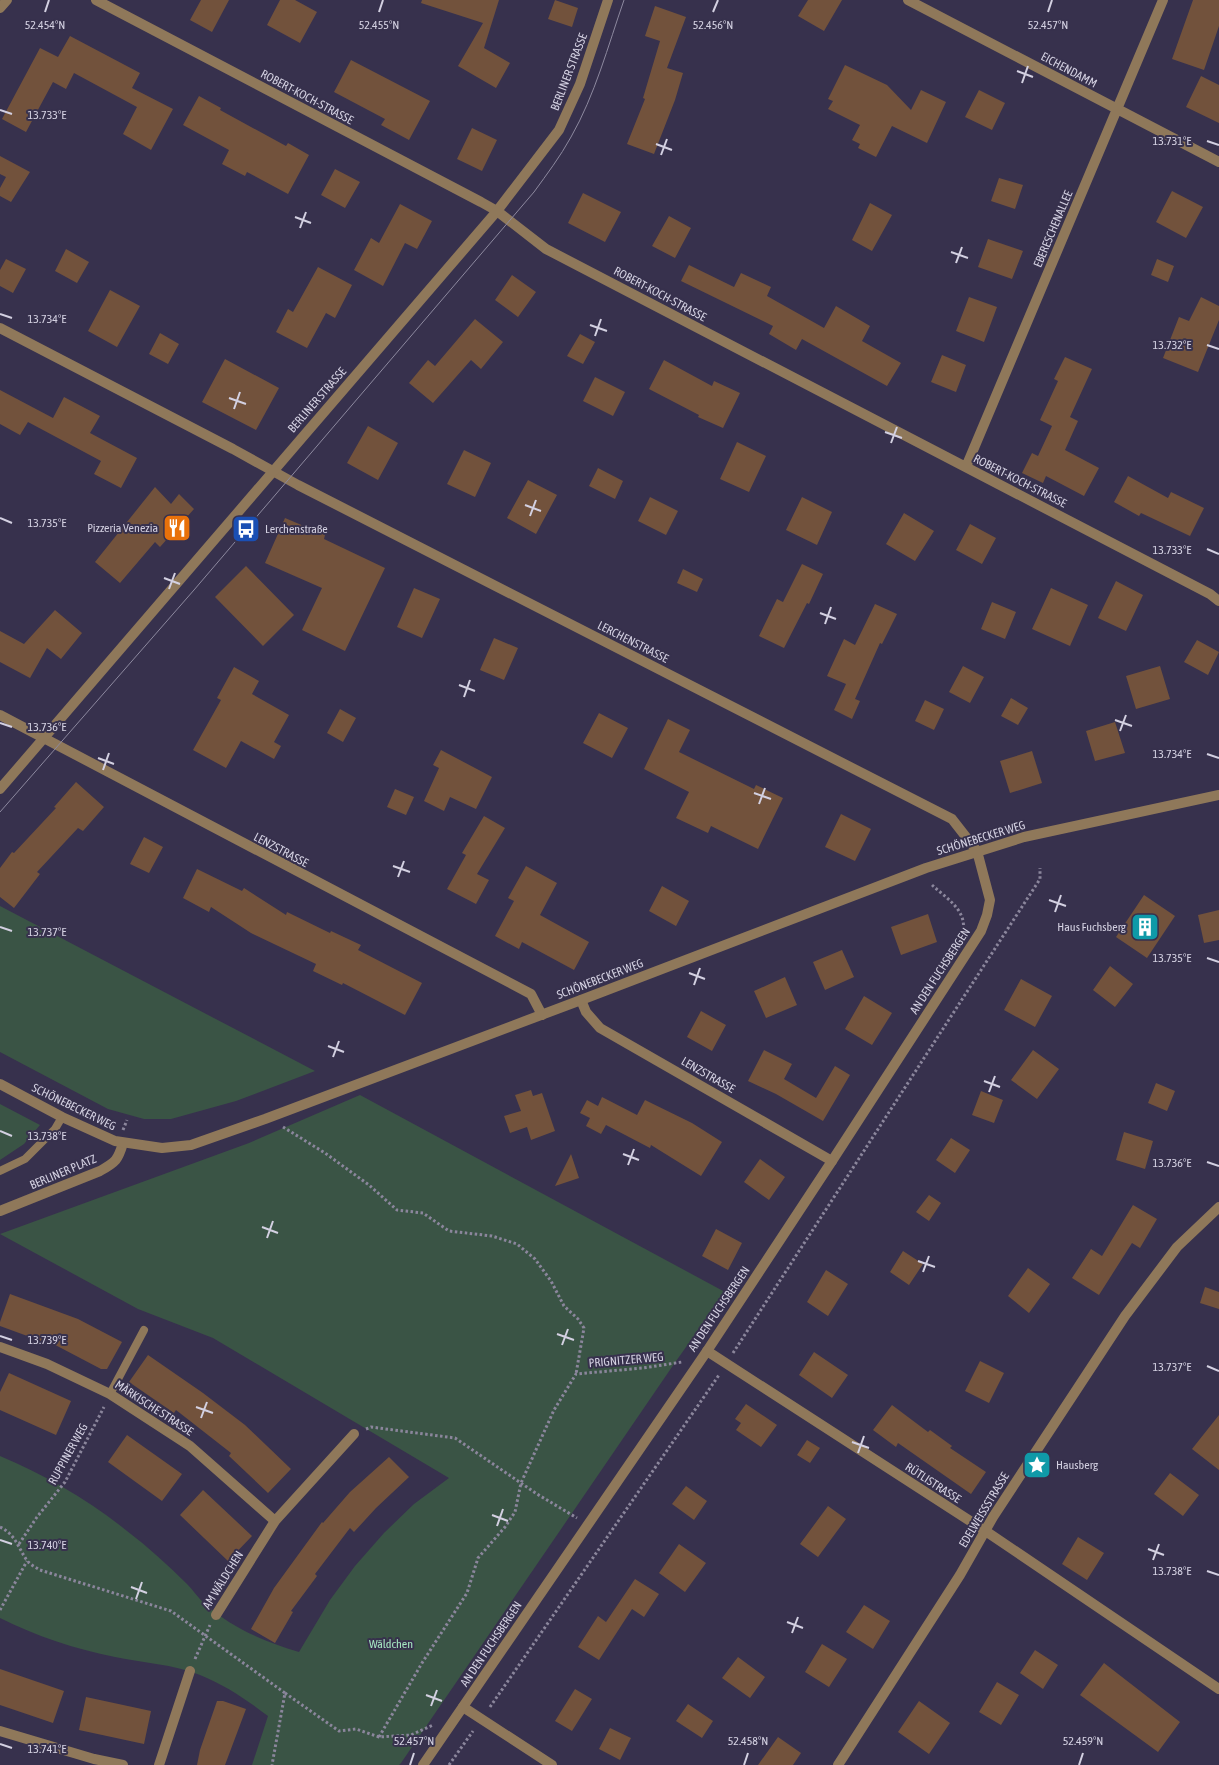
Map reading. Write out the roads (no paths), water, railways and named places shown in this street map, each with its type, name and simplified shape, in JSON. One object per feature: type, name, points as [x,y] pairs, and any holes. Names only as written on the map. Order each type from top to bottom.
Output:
[{"type":"street","points":[[0,8],[7,0]]},
{"type":"street","name":"ROBERT-KOCH-STRASSE","points":[[96,0],[497,212],[546,249],[1219,601]]},
{"type":"street","name":"BERLINER STRASSE","points":[[0,790],[497,212],[559,130],[580,84],[608,0]]},
{"type":"street","name":"EICHENDAMM","points":[[908,0],[1219,162]]},
{"type":"street","name":"EBERESCHENALLEE","points":[[966,467],[1163,0]]},
{"type":"street","name":"LERCHENSTRASSE","points":[[0,328],[233,449],[272,472],[952,818],[977,852]]},
{"type":"street","name":"LENZSTRASSE","points":[[0,715],[531,994],[542,1014]]},
{"type":"street","name":"SCHÖNEBECKER WEG","points":[[0,1084],[62,1117],[123,1143],[162,1148],[191,1145],[581,1000],[917,872],[1024,837],[1219,794]]},
{"type":"street","name":"AN DEN FUCHSBERGEN","points":[[423,1765],[707,1351],[981,931],[990,900],[977,852]]},
{"type":"street","name":"LENZSTRASSE","points":[[581,1000],[586,1012],[600,1028],[832,1161]]},
{"type":"street","name":"BERLINER PLATZ","points":[[0,1211],[108,1167],[118,1158],[123,1143]]},
{"type":"street","name":"EDELWEISSSTRASSE","points":[[838,1765],[960,1576],[984,1530],[1125,1316],[1177,1247],[1219,1207]]},
{"type":"street","name":"MÄRKISCHE STRASSE","points":[[0,1346],[46,1364],[110,1394],[190,1446],[275,1521]]},
{"type":"street","name":"RÜTLISTRASSE","points":[[707,1351],[984,1530],[1219,1689]]},
{"type":"street","name":"AM WÄLDCHEN","points":[[216,1614],[275,1521],[354,1434]]},
{"type":"street","points":[[159,1765],[190,1671]]},
{"type":"street","points":[[463,1707],[552,1765]]},
{"type":"street","points":[[0,1731],[94,1759],[123,1765]]},
{"type":"lane","points":[[0,1171],[25,1159],[55,1129],[62,1117]]},
{"type":"lane","points":[[110,1394],[144,1330]]},
{"type":"tram line","points":[[0,812],[194,590],[534,192],[562,152],[580,121],[624,0]]},
{"type":"place","name":"Pizzeria Venezia","points":[[177,528]]},
{"type":"place","name":"Lerchenstraße","points":[[246,529]]},
{"type":"place","name":"Haus Fuchsberg","points":[[1145,927]]},
{"type":"place","name":"Hausberg","points":[[1037,1465]]},
{"type":"park label","name":"Wäldchen","points":[[391,1644]]}]
